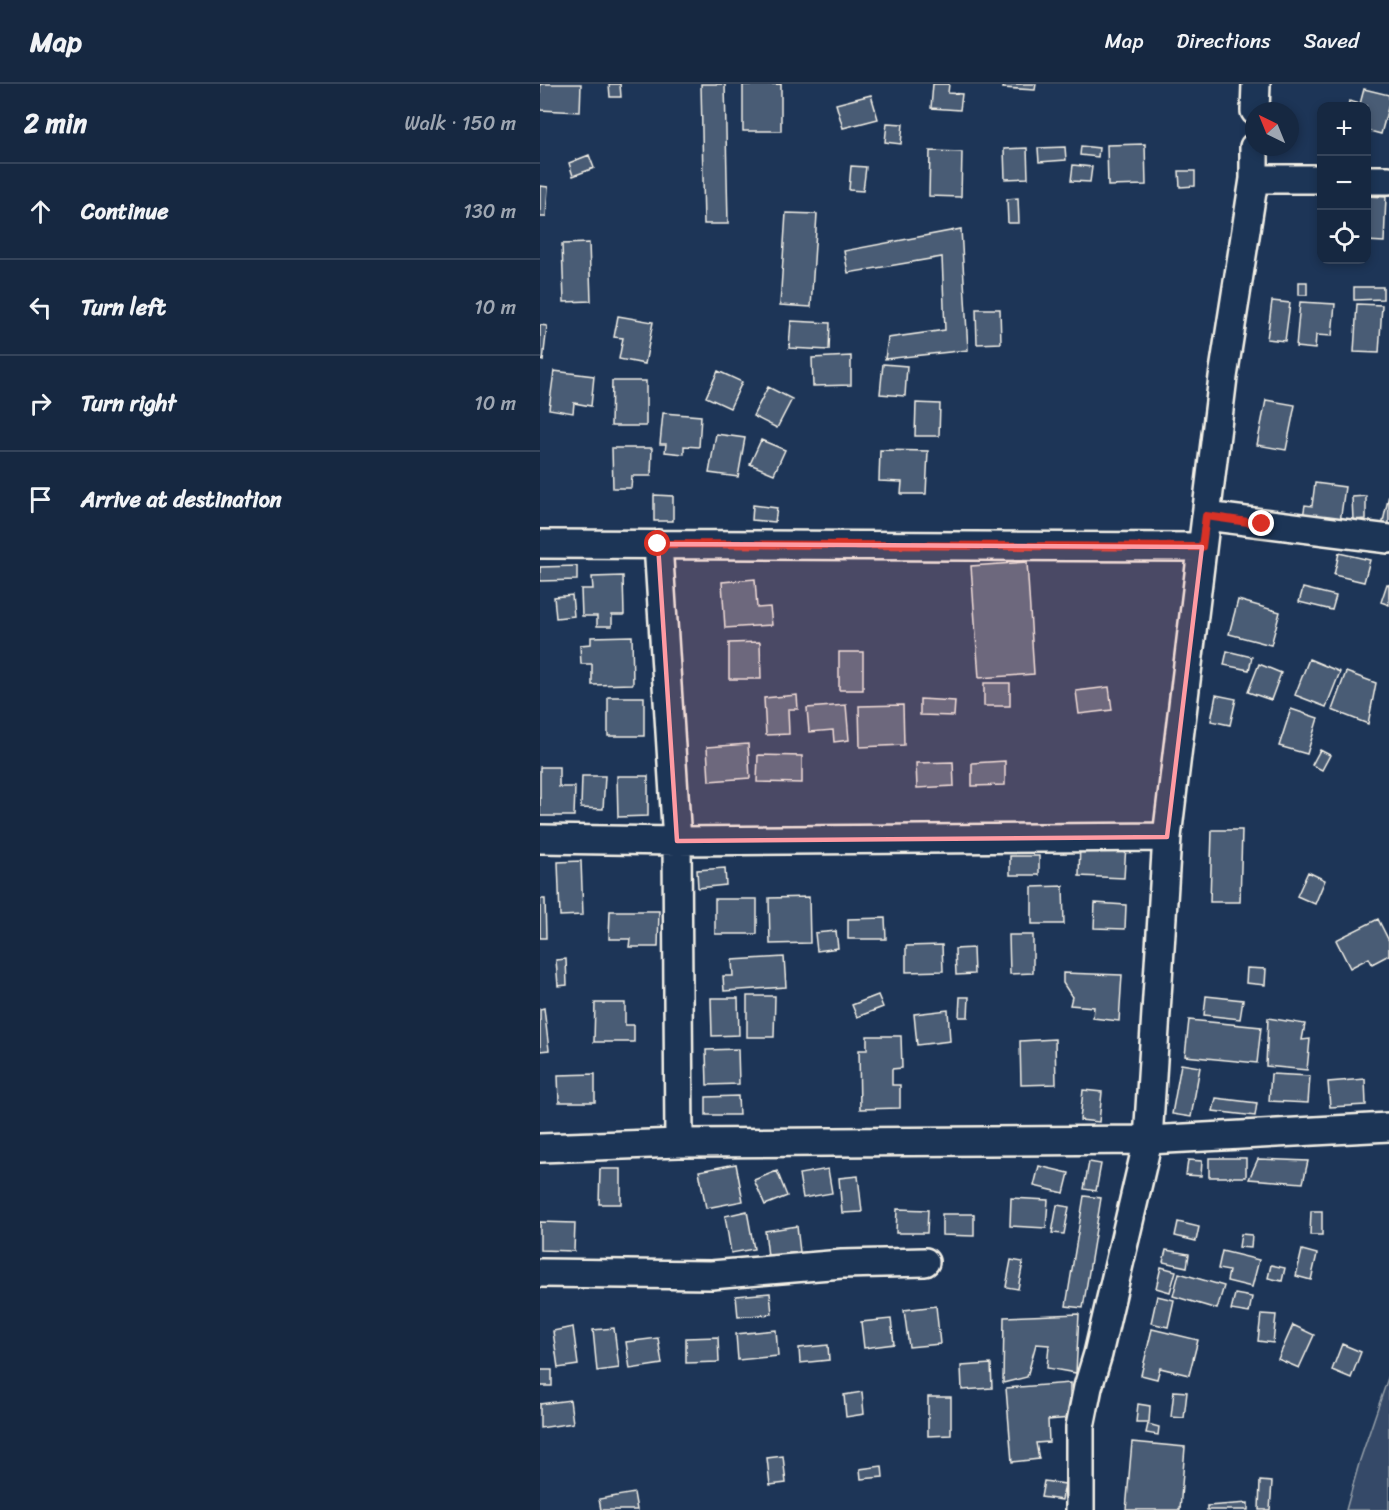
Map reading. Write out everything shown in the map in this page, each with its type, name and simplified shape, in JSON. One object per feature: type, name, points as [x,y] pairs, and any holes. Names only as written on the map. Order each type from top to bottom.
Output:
[{"type":"street","points":[[1255,102],[1256,84]]},
{"type":"street","points":[[1080,1510],[1080,1427],[1149,1140],[1167,837],[1223,377],[1254,179],[1254,156]]},
{"type":"street","points":[[1254,179],[1317,180]]},
{"type":"street","points":[[1371,180],[1389,180]]},
{"type":"street","points":[[1206,516],[1389,539]]},
{"type":"street","points":[[540,544],[1202,547]]},
{"type":"street","points":[[658,544],[677,841],[680,1143]]},
{"type":"street","points":[[540,839],[677,841],[1167,837]]},
{"type":"street","points":[[540,1148],[680,1143],[1149,1140],[1389,1127]]},
{"type":"street","points":[[540,1273],[711,1275],[842,1264],[925,1262]]},
{"type":"highlighted area","points":[[658,544],[1202,547],[1167,837],[677,841]]},
{"type":"shaded area","points":[[1389,1375],[1389,1510],[1346,1510],[1360,1460]]},
{"type":"building","points":[[540,84],[581,84],[580,112],[540,110]]},
{"type":"building","points":[[609,84],[620,84],[621,97],[610,97]]},
{"type":"building","points":[[701,84],[725,84],[728,224],[704,224]]},
{"type":"building","points":[[781,84],[781,131],[743,131],[743,85]]},
{"type":"building","points":[[933,84],[949,84],[948,93],[962,94],[960,110],[931,108]]},
{"type":"building","points":[[1004,84],[1036,84],[1035,90],[1003,88]]},
{"type":"building","points":[[1364,89],[1389,95],[1389,104],[1381,134],[1371,131],[1371,102],[1361,102]]},
{"type":"building","points":[[871,95],[878,119],[843,128],[836,104]]},
{"type":"building","points":[[887,123],[903,124],[901,144],[885,142]]},
{"type":"building","points":[[1145,144],[1146,185],[1108,186],[1107,145]]},
{"type":"building","points":[[1081,146],[1099,148],[1098,157],[1080,155]]},
{"type":"building","points":[[1065,147],[1066,160],[1039,162],[1038,148]]},
{"type":"building","points":[[1027,148],[1028,178],[1005,179],[1004,149]]},
{"type":"building","points":[[930,151],[962,152],[961,197],[929,196]]},
{"type":"building","points":[[589,155],[594,168],[573,176],[569,163]]},
{"type":"building","points":[[1073,165],[1092,167],[1090,182],[1071,181]]},
{"type":"building","points":[[851,166],[866,167],[863,191],[849,190]]},
{"type":"building","points":[[1179,171],[1195,171],[1195,186],[1180,187]]},
{"type":"building","points":[[540,186],[548,187],[546,217],[540,217]]},
{"type":"building","points":[[1371,196],[1386,197],[1384,242],[1371,241]]},
{"type":"building","points":[[1018,198],[1019,223],[1008,223],[1007,199]]},
{"type":"building","points":[[786,213],[817,214],[811,307],[780,305]]},
{"type":"building","points":[[961,229],[968,350],[885,359],[888,338],[945,330],[942,257],[848,273],[844,251]]},
{"type":"building","points":[[589,243],[591,301],[564,302],[562,244]]},
{"type":"building","points":[[1299,282],[1307,282],[1307,295],[1299,295]]},
{"type":"building","points":[[1354,287],[1383,287],[1383,299],[1354,300]]},
{"type":"building","points":[[1272,301],[1290,303],[1285,341],[1267,339]]},
{"type":"building","points":[[1300,302],[1335,304],[1332,336],[1316,335],[1315,349],[1296,347]]},
{"type":"building","points":[[1357,304],[1382,305],[1379,353],[1354,352]]},
{"type":"building","points":[[976,309],[1000,309],[1001,343],[977,344]]},
{"type":"building","points":[[618,316],[653,322],[645,364],[619,359],[623,338],[614,337]]},
{"type":"building","points":[[791,321],[830,323],[829,350],[789,348]]},
{"type":"building","points":[[540,325],[547,326],[543,361],[540,360]]},
{"type":"building","points":[[851,356],[851,385],[813,386],[812,358]]},
{"type":"building","points":[[883,364],[907,366],[905,396],[880,394]]},
{"type":"building","points":[[554,371],[594,376],[591,406],[574,403],[573,413],[549,409]]},
{"type":"building","points":[[718,371],[742,382],[730,408],[706,397]]},
{"type":"building","points":[[612,381],[646,381],[646,426],[611,426]]},
{"type":"building","points":[[768,387],[792,399],[777,428],[753,416]]},
{"type":"building","points":[[1266,400],[1295,405],[1286,450],[1257,445]]},
{"type":"building","points":[[916,403],[940,404],[939,436],[915,436]]},
{"type":"building","points":[[663,413],[701,416],[699,447],[684,446],[684,454],[665,452],[666,444],[660,444]]},
{"type":"building","points":[[716,434],[745,438],[738,477],[709,473]]},
{"type":"building","points":[[761,440],[785,450],[774,474],[750,464]]},
{"type":"building","points":[[612,448],[652,448],[651,476],[632,476],[631,488],[613,488]]},
{"type":"building","points":[[880,450],[928,451],[926,494],[901,494],[902,482],[879,481]]},
{"type":"building","points":[[1315,483],[1345,487],[1339,529],[1302,523],[1305,505],[1312,506]]},
{"type":"building","points":[[654,495],[673,496],[673,521],[654,521]]},
{"type":"building","points":[[1389,495],[1389,528],[1382,526]]},
{"type":"building","points":[[1366,496],[1366,519],[1353,520],[1352,497]]},
{"type":"building","points":[[753,505],[777,508],[775,522],[752,520]]},
{"type":"building","points":[[1339,553],[1370,560],[1364,582],[1334,575]]},
{"type":"building","points":[[1027,562],[1034,674],[979,678],[971,566]]},
{"type":"building","points":[[577,566],[577,580],[540,581],[540,567]]},
{"type":"building","points":[[623,576],[624,615],[612,615],[612,626],[597,626],[597,616],[582,616],[581,589],[593,589],[592,577]]},
{"type":"building","points":[[755,579],[757,608],[770,607],[772,625],[725,628],[722,582]]},
{"type":"building","points":[[1387,584],[1389,585],[1389,605],[1381,602]]},
{"type":"building","points":[[1303,588],[1336,596],[1332,610],[1299,602]]},
{"type":"building","points":[[572,595],[574,616],[556,618],[554,597]]},
{"type":"building","points":[[1238,600],[1280,612],[1271,645],[1229,634]]},
{"type":"building","points":[[632,636],[633,684],[592,685],[592,664],[581,664],[580,645],[591,644],[591,637]]},
{"type":"building","points":[[760,642],[761,679],[729,679],[729,643]]},
{"type":"building","points":[[1227,651],[1252,657],[1249,670],[1224,665]]},
{"type":"building","points":[[839,652],[863,652],[863,690],[839,690]]},
{"type":"building","points":[[1309,659],[1340,672],[1326,707],[1295,695]]},
{"type":"building","points":[[1259,664],[1281,673],[1271,700],[1248,692]]},
{"type":"building","points":[[1346,672],[1376,683],[1368,724],[1332,710]]},
{"type":"building","points":[[984,683],[1010,683],[1010,706],[984,706]]},
{"type":"building","points":[[1109,687],[1112,710],[1079,714],[1076,691]]},
{"type":"building","points":[[797,695],[798,709],[788,709],[789,734],[766,735],[764,698]]},
{"type":"building","points":[[1216,695],[1236,699],[1230,725],[1211,721]]},
{"type":"building","points":[[608,697],[644,697],[644,736],[608,736]]},
{"type":"building","points":[[920,699],[955,701],[954,716],[920,715]]},
{"type":"building","points":[[846,705],[849,740],[834,742],[833,730],[809,732],[807,708]]},
{"type":"building","points":[[903,705],[904,745],[860,747],[859,706]]},
{"type":"building","points":[[1291,709],[1318,718],[1307,754],[1279,746]]},
{"type":"building","points":[[748,744],[750,778],[709,781],[707,747]]},
{"type":"building","points":[[1320,750],[1330,755],[1322,770],[1312,765]]},
{"type":"building","points":[[758,755],[802,756],[802,783],[757,782]]},
{"type":"building","points":[[1005,761],[1005,785],[972,786],[972,763]]},
{"type":"building","points":[[953,762],[954,786],[917,788],[916,763]]},
{"type":"building","points":[[540,767],[559,767],[559,787],[575,787],[574,816],[540,816]]},
{"type":"building","points":[[582,776],[605,776],[603,809],[581,808]]},
{"type":"building","points":[[617,776],[648,776],[648,816],[618,817]]},
{"type":"building","points":[[1212,830],[1242,830],[1240,902],[1210,902]]},
{"type":"building","points":[[1080,842],[1126,844],[1124,878],[1079,876]]},
{"type":"building","points":[[1010,856],[1039,856],[1039,875],[1010,875]]},
{"type":"building","points":[[581,861],[583,915],[560,916],[558,862]]},
{"type":"building","points":[[725,868],[726,885],[698,888],[697,870]]},
{"type":"building","points":[[1308,872],[1325,880],[1315,904],[1297,896]]},
{"type":"building","points":[[1063,886],[1064,924],[1032,924],[1032,887]]},
{"type":"building","points":[[809,897],[810,943],[770,944],[769,898]]},
{"type":"building","points":[[540,899],[545,899],[546,938],[540,938]]},
{"type":"building","points":[[715,899],[757,899],[757,934],[715,934]]},
{"type":"building","points":[[1095,903],[1126,905],[1125,929],[1094,928]]},
{"type":"building","points":[[610,911],[659,911],[658,947],[629,947],[630,939],[609,939]]},
{"type":"building","points":[[885,918],[886,939],[848,939],[848,919]]},
{"type":"building","points":[[1378,919],[1389,941],[1389,955],[1372,964],[1369,958],[1350,968],[1336,940]]},
{"type":"building","points":[[836,931],[838,948],[817,951],[815,933]]},
{"type":"building","points":[[1009,935],[1033,935],[1033,973],[1010,974]]},
{"type":"building","points":[[942,945],[943,971],[906,972],[906,946]]},
{"type":"building","points":[[973,948],[974,974],[956,975],[955,949]]},
{"type":"building","points":[[784,957],[786,987],[724,991],[723,976],[733,976],[732,960]]},
{"type":"building","points":[[566,959],[567,985],[558,986],[556,960]]},
{"type":"building","points":[[1247,968],[1266,969],[1265,985],[1246,983]]},
{"type":"building","points":[[1063,973],[1122,975],[1119,1021],[1093,1018],[1094,1007],[1070,1005],[1072,997],[1063,983]]},
{"type":"building","points":[[878,995],[883,1007],[857,1017],[852,1005]]},
{"type":"building","points":[[747,996],[775,996],[774,1037],[747,1037]]},
{"type":"building","points":[[1206,996],[1243,1000],[1240,1019],[1204,1015]]},
{"type":"building","points":[[960,997],[969,997],[968,1017],[959,1017]]},
{"type":"building","points":[[711,998],[738,998],[739,1035],[712,1036]]},
{"type":"building","points":[[595,1003],[625,1003],[625,1025],[634,1025],[634,1042],[594,1042]]},
{"type":"building","points":[[544,1008],[549,1050],[540,1051],[540,1009]]},
{"type":"building","points":[[948,1010],[950,1041],[917,1045],[914,1014]]},
{"type":"building","points":[[1268,1018],[1305,1024],[1302,1040],[1310,1039],[1307,1070],[1266,1066]]},
{"type":"building","points":[[1189,1020],[1261,1027],[1257,1063],[1185,1056]]},
{"type":"building","points":[[867,1036],[901,1036],[902,1068],[892,1069],[892,1085],[900,1085],[900,1108],[860,1109],[859,1050],[867,1050]]},
{"type":"building","points":[[1055,1039],[1056,1084],[1021,1085],[1020,1041]]},
{"type":"building","points":[[738,1049],[739,1084],[707,1085],[706,1050]]},
{"type":"building","points":[[1181,1064],[1200,1067],[1191,1117],[1172,1114]]},
{"type":"building","points":[[595,1074],[595,1102],[559,1102],[558,1075]]},
{"type":"building","points":[[1271,1074],[1310,1076],[1308,1103],[1269,1101]]},
{"type":"building","points":[[1365,1079],[1366,1105],[1330,1107],[1328,1082]]},
{"type":"building","points":[[1083,1090],[1102,1092],[1099,1122],[1080,1120]]},
{"type":"building","points":[[738,1096],[739,1115],[706,1115],[706,1097]]},
{"type":"building","points":[[1216,1098],[1257,1103],[1255,1116],[1213,1111]]},
{"type":"building","points":[[1209,1158],[1246,1158],[1246,1177],[1209,1177]]},
{"type":"building","points":[[1258,1159],[1308,1161],[1303,1183],[1249,1179]]},
{"type":"building","points":[[1188,1160],[1202,1161],[1201,1176],[1186,1175]]},
{"type":"building","points":[[1089,1162],[1101,1164],[1096,1191],[1084,1189]]},
{"type":"building","points":[[736,1164],[743,1201],[706,1208],[699,1171]]},
{"type":"building","points":[[1039,1166],[1069,1173],[1064,1193],[1034,1186]]},
{"type":"building","points":[[600,1169],[621,1169],[621,1204],[599,1204]]},
{"type":"building","points":[[828,1169],[832,1193],[803,1198],[799,1174]]},
{"type":"building","points":[[777,1171],[787,1196],[765,1205],[754,1180]]},
{"type":"building","points":[[858,1176],[862,1212],[842,1213],[839,1178]]},
{"type":"building","points":[[1084,1196],[1101,1198],[1083,1308],[1066,1306]]},
{"type":"building","points":[[1011,1198],[1048,1200],[1046,1228],[1010,1226]]},
{"type":"building","points":[[1057,1205],[1069,1207],[1064,1234],[1052,1233]]},
{"type":"building","points":[[897,1209],[928,1210],[927,1233],[896,1233]]},
{"type":"building","points":[[747,1211],[754,1249],[731,1253],[725,1216]]},
{"type":"building","points":[[1311,1211],[1322,1211],[1322,1235],[1310,1235]]},
{"type":"building","points":[[942,1214],[974,1214],[974,1236],[942,1235]]},
{"type":"building","points":[[540,1222],[575,1223],[574,1251],[540,1250]]},
{"type":"building","points":[[1178,1222],[1199,1227],[1196,1241],[1175,1236]]},
{"type":"building","points":[[797,1226],[800,1252],[768,1256],[765,1231]]},
{"type":"building","points":[[1241,1234],[1252,1235],[1251,1248],[1239,1247]]},
{"type":"building","points":[[1166,1250],[1189,1254],[1187,1267],[1163,1262]]},
{"type":"building","points":[[1302,1250],[1317,1254],[1311,1280],[1296,1276]]},
{"type":"building","points":[[1222,1251],[1259,1260],[1252,1287],[1227,1281],[1229,1271],[1218,1269]]},
{"type":"building","points":[[1011,1260],[1023,1262],[1018,1289],[1006,1287]]},
{"type":"building","points":[[1271,1265],[1285,1268],[1282,1281],[1268,1278]]},
{"type":"building","points":[[1161,1267],[1176,1271],[1170,1292],[1156,1288]]},
{"type":"building","points":[[1179,1273],[1224,1286],[1217,1309],[1173,1296]]},
{"type":"building","points":[[770,1293],[772,1314],[738,1317],[736,1296]]},
{"type":"building","points":[[1235,1294],[1252,1297],[1249,1313],[1231,1310]]},
{"type":"building","points":[[1157,1296],[1174,1300],[1168,1327],[1151,1323]]},
{"type":"building","points":[[936,1306],[940,1344],[909,1347],[904,1310]]},
{"type":"building","points":[[1079,1314],[1076,1373],[1047,1368],[1049,1345],[1036,1344],[1027,1377],[1003,1383],[1004,1317]]},
{"type":"building","points":[[1261,1314],[1276,1315],[1273,1343],[1258,1341]]},
{"type":"building","points":[[891,1319],[894,1344],[864,1348],[861,1322]]},
{"type":"building","points":[[1293,1325],[1314,1335],[1299,1368],[1278,1359]]},
{"type":"building","points":[[573,1327],[578,1365],[558,1368],[553,1331]]},
{"type":"building","points":[[614,1328],[619,1368],[597,1371],[593,1330]]},
{"type":"building","points":[[1152,1329],[1198,1340],[1189,1375],[1160,1368],[1157,1379],[1141,1375]]},
{"type":"building","points":[[776,1330],[778,1356],[738,1360],[736,1334]]},
{"type":"building","points":[[718,1337],[719,1362],[686,1363],[686,1338]]},
{"type":"building","points":[[658,1338],[662,1364],[630,1369],[626,1342]]},
{"type":"building","points":[[1342,1344],[1361,1352],[1351,1378],[1332,1370]]},
{"type":"building","points":[[828,1345],[829,1360],[800,1363],[799,1348]]},
{"type":"building","points":[[991,1364],[992,1388],[962,1390],[961,1366]]},
{"type":"building","points":[[540,1370],[552,1370],[552,1386],[540,1386]]},
{"type":"building","points":[[1070,1383],[1070,1418],[1048,1420],[1049,1442],[1036,1443],[1039,1459],[1012,1462],[1006,1388]]},
{"type":"building","points":[[1174,1391],[1187,1392],[1184,1418],[1171,1417]]},
{"type":"building","points":[[862,1392],[864,1414],[846,1417],[844,1395]]},
{"type":"building","points":[[928,1397],[951,1397],[951,1435],[928,1436]]},
{"type":"building","points":[[570,1400],[573,1423],[540,1428],[540,1404]]},
{"type":"building","points":[[1138,1404],[1150,1406],[1149,1422],[1136,1422]]},
{"type":"building","points":[[1148,1424],[1159,1427],[1158,1435],[1146,1433]]},
{"type":"building","points":[[1132,1442],[1185,1447],[1180,1510],[1126,1510]]},
{"type":"building","points":[[783,1456],[786,1483],[770,1485],[767,1458]]},
{"type":"building","points":[[882,1466],[883,1477],[861,1479],[860,1469]]},
{"type":"building","points":[[1044,1481],[1065,1484],[1062,1500],[1041,1497]]},
{"type":"building","points":[[1260,1481],[1272,1482],[1270,1510],[1259,1510]]},
{"type":"building","points":[[634,1493],[637,1510],[601,1510],[599,1499]]},
{"type":"building","points":[[1248,1503],[1248,1510],[1207,1510],[1207,1506]]},
{"type":"route","points":[[658,544],[1202,547],[1206,516],[1262,524]]}]
